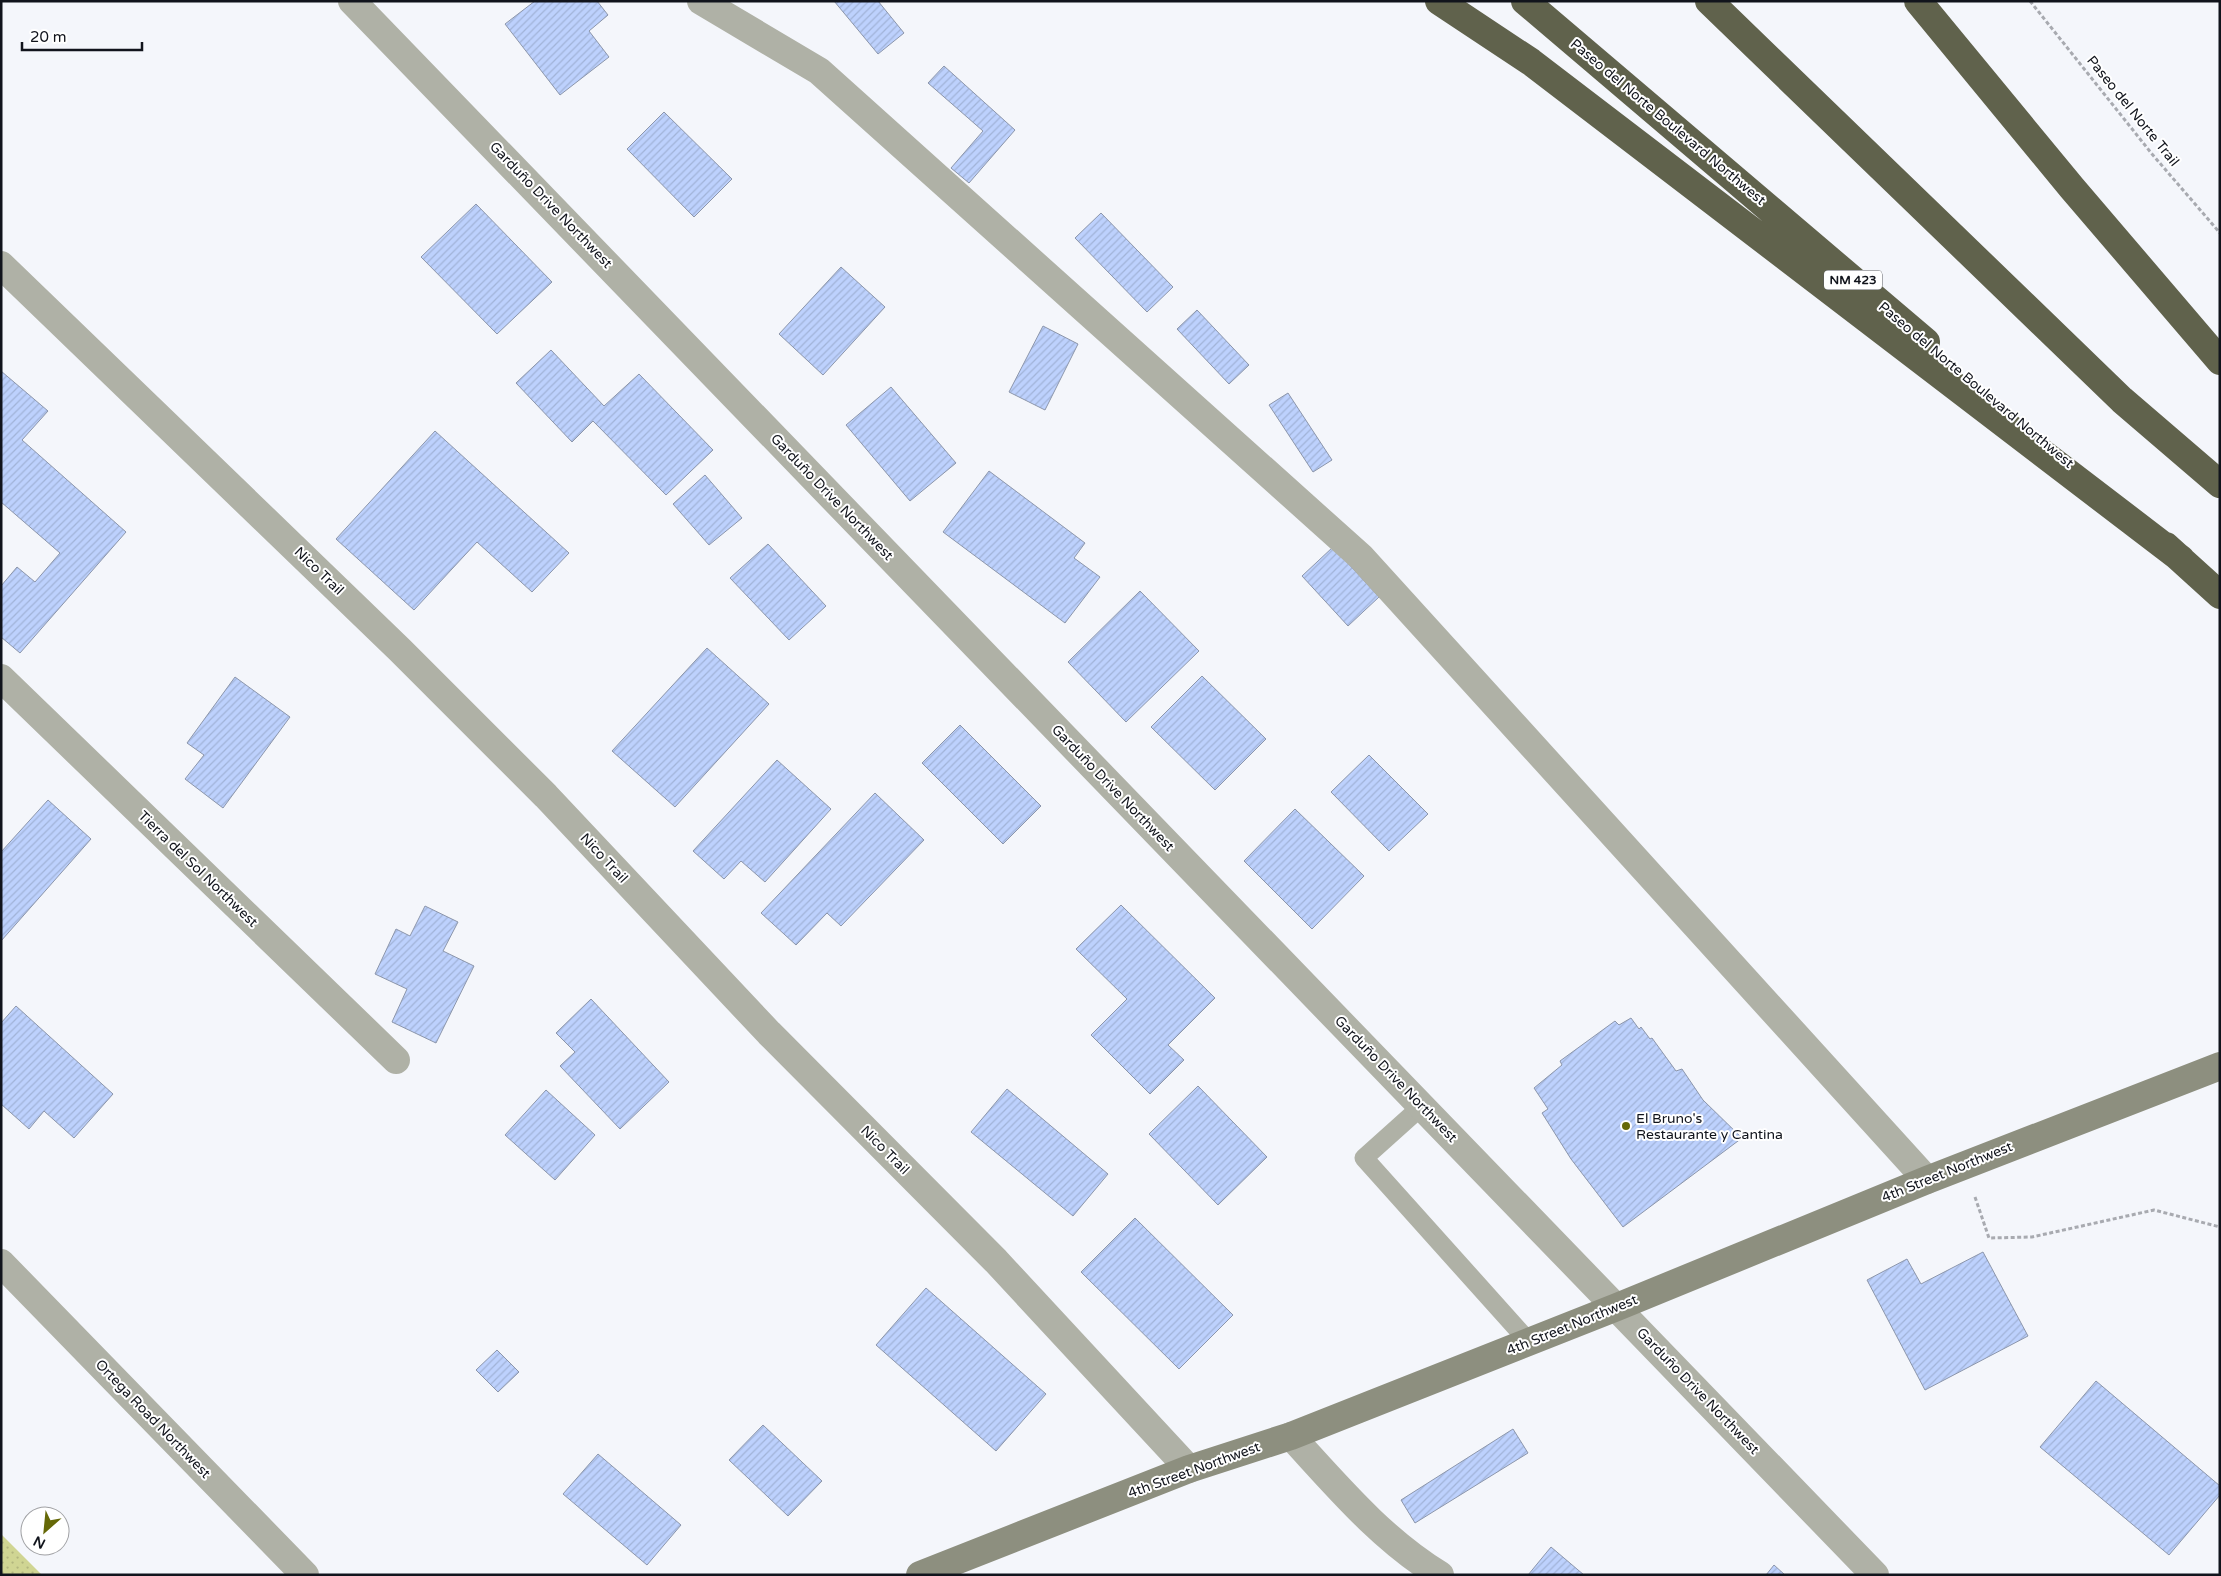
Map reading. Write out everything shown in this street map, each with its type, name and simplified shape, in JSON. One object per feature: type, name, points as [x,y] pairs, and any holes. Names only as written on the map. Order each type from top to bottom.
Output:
[{"type":"highway","points":[[1439,1],[1531,62],[2181,558]]},
{"type":"highway","name":"Paseo del Norte Boulevard Northwest","points":[[1525,1],[2181,558],[2220,595]]},
{"type":"highway","points":[[1709,1],[2122,400],[2220,484]]},
{"type":"highway","points":[[1918,1],[2072,188],[2220,361]]},
{"type":"main road","name":"4th Street Northwest","points":[[920,1575],[1189,1469],[1291,1436],[1617,1307],[1927,1180],[2220,1066]]},
{"type":"street","name":"Garduño Drive Northwest","points":[[352,1],[1875,1575]]},
{"type":"street","points":[[701,1],[819,71],[1361,557],[1927,1180]]},
{"type":"street","name":"Nico Trail","points":[[1,265],[400,650],[539,789],[769,1033],[996,1261],[1189,1469]]},
{"type":"street","name":"Tierra del Sol Northwest","points":[[1,678],[396,1060]]},
{"type":"street","name":"Ortega Road Northwest","points":[[1,1263],[305,1575]]},
{"type":"street","points":[[1291,1436],[1381,1531],[1418,1561],[1440,1575]]},
{"type":"lane","points":[[1422,1106],[1364,1158],[1529,1342]]},
{"type":"path","name":"Paseo del Norte Trail","points":[[2030,1],[2152,154],[2220,232]]},
{"type":"path","points":[[1963,1166],[1989,1238],[2032,1237],[2154,1210],[2220,1227]]},
{"type":"green space","points":[[1,1534],[20,1553],[20,1556],[23,1556],[42,1575],[1,1575]]},
{"type":"building","points":[[535,1],[597,1],[608,15],[589,31],[609,57],[560,95],[505,24]]},
{"type":"building","points":[[834,1],[878,1],[904,33],[878,54]]},
{"type":"building","points":[[944,66],[1015,130],[969,183],[951,168],[983,131],[928,83]]},
{"type":"building","points":[[664,112],[732,179],[694,217],[627,149]]},
{"type":"building","points":[[476,204],[552,282],[497,334],[421,257]]},
{"type":"building","points":[[1101,213],[1173,287],[1147,312],[1075,238]]},
{"type":"building","points":[[841,267],[885,307],[823,375],[779,334]]},
{"type":"building","points":[[1197,310],[1249,365],[1229,384],[1177,329]]},
{"type":"building","points":[[1043,326],[1078,344],[1045,410],[1009,392]]},
{"type":"building","points":[[551,350],[604,406],[639,374],[713,450],[666,495],[593,421],[572,442],[516,383]]},
{"type":"building","points":[[1,371],[48,411],[22,440],[126,532],[20,653],[1,637],[1,586],[17,567],[35,582],[60,553],[1,502]]},
{"type":"building","points":[[891,387],[956,463],[910,501],[846,425]]},
{"type":"building","points":[[1288,393],[1332,460],[1313,472],[1269,405]]},
{"type":"building","points":[[435,431],[569,553],[532,592],[477,542],[414,610],[336,539]]},
{"type":"building","points":[[989,471],[1085,543],[1074,558],[1100,577],[1065,623],[943,532]]},
{"type":"building","points":[[705,475],[742,518],[709,545],[673,504]]},
{"type":"building","points":[[768,544],[826,606],[789,640],[730,578]]},
{"type":"building","points":[[1333,547],[1379,597],[1348,626],[1302,576]]},
{"type":"building","points":[[1140,591],[1199,651],[1126,722],[1068,662]]},
{"type":"building","points":[[707,648],[769,704],[675,807],[612,751]]},
{"type":"building","points":[[1202,676],[1266,739],[1215,790],[1151,727]]},
{"type":"building","points":[[235,677],[290,717],[223,808],[185,779],[204,755],[187,743]]},
{"type":"building","points":[[960,725],[1041,806],[1003,844],[922,763]]},
{"type":"building","points":[[1369,755],[1428,814],[1389,851],[1331,792]]},
{"type":"building","points":[[777,760],[831,809],[765,882],[741,861],[724,879],[693,851]]},
{"type":"building","points":[[875,793],[924,840],[841,926],[827,913],[796,945],[761,913]]},
{"type":"building","points":[[48,800],[91,839],[1,941],[1,852]]},
{"type":"building","points":[[1295,809],[1364,876],[1312,929],[1244,861]]},
{"type":"building","points":[[1121,905],[1215,998],[1168,1045],[1184,1060],[1150,1094],[1091,1035],[1127,999],[1076,949]]},
{"type":"building","points":[[425,906],[458,922],[443,951],[474,966],[436,1043],[392,1022],[407,989],[375,974],[396,929],[410,936]]},
{"type":"building","points":[[591,999],[669,1082],[620,1129],[560,1066],[575,1052],[556,1033]]},
{"type":"building","points":[[16,1006],[113,1094],[74,1138],[44,1111],[29,1129],[1,1104],[1,1023]]},
{"type":"building","points":[[1631,1018],[1639,1029],[1641,1027],[1650,1039],[1652,1038],[1676,1071],[1682,1069],[1703,1100],[1742,1138],[1623,1227],[1571,1159],[1542,1113],[1548,1109],[1534,1088],[1562,1065],[1560,1061],[1615,1021],[1619,1025]]},
{"type":"building","points":[[1198,1086],[1267,1157],[1218,1205],[1149,1134]]},
{"type":"building","points":[[1007,1089],[1108,1174],[1073,1216],[971,1132]]},
{"type":"building","points":[[546,1090],[595,1135],[555,1180],[505,1135]]},
{"type":"building","points":[[1135,1218],[1233,1315],[1179,1369],[1081,1272]]},
{"type":"building","points":[[1983,1252],[2028,1336],[1925,1390],[1867,1280],[1907,1259],[1921,1284]]},
{"type":"building","points":[[926,1288],[1046,1394],[996,1451],[876,1345]]},
{"type":"building","points":[[497,1350],[519,1372],[498,1392],[476,1370]]},
{"type":"building","points":[[2096,1381],[2220,1486],[2220,1495],[2169,1555],[2040,1447]]},
{"type":"building","points":[[763,1425],[822,1481],[788,1516],[729,1460]]},
{"type":"building","points":[[1513,1429],[1528,1453],[1415,1523],[1401,1500]]},
{"type":"building","points":[[598,1454],[681,1525],[647,1565],[563,1494]]},
{"type":"building","points":[[1551,1547],[1584,1575],[1528,1575]]},
{"type":"building","points":[[1774,1565],[1785,1575],[1766,1575]]},
{"type":"place","name":"El Bruno's Restaurante y Cantina","points":[[1626,1126]]}]
